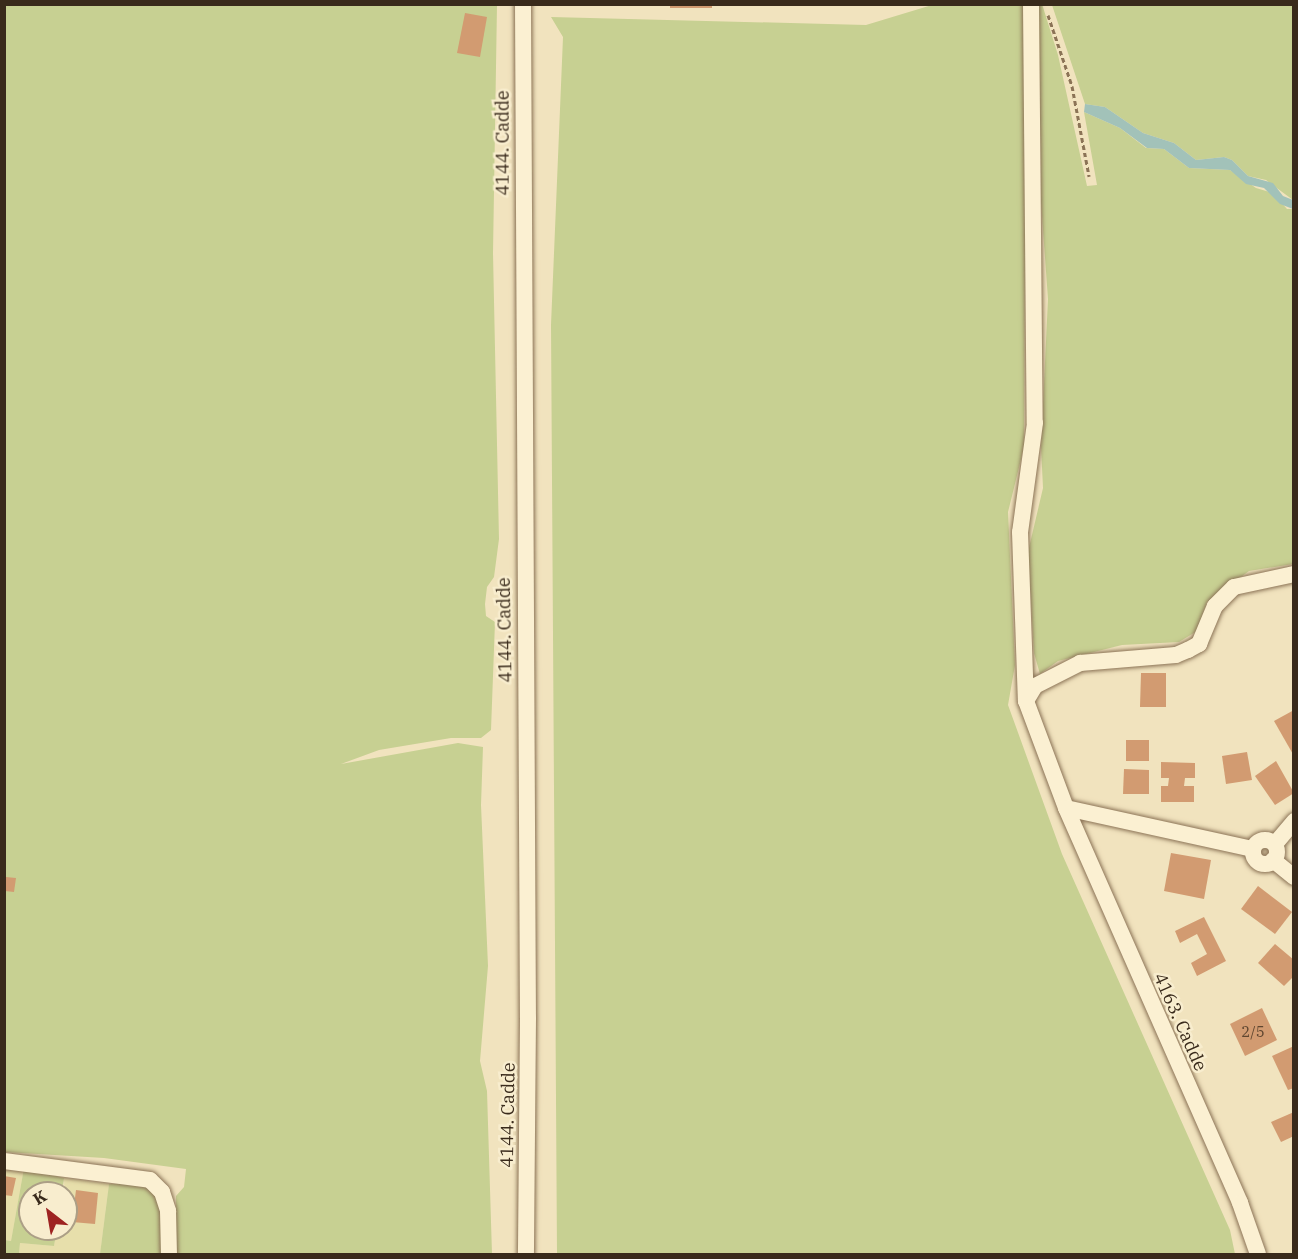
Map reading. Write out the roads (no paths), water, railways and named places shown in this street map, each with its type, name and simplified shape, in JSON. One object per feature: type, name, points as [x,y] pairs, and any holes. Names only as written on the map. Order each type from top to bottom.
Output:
[{"type":"street","name":"4144. Cadde","points":[[523,4],[526,1254]]},
{"type":"street","name":"4163. Cadde","points":[[1031,4],[1035,423],[1020,532],[1026,701],[1066,808],[1240,1203],[1257,1254]]},
{"type":"street","points":[[1026,701],[1035,686],[1080,663],[1176,655],[1188,650],[1199,644],[1215,606],[1234,587],[1293,574]]},
{"type":"street","points":[[1066,808],[1253,849],[1261,840],[1274,852],[1293,877]]},
{"type":"street","points":[[1274,852],[1293,821]]},
{"type":"street","points":[[4,1161],[150,1180],[162,1192],[168,1211],[169,1254]]},
{"type":"water","points":[[1085,104],[1105,107],[1143,133],[1174,143],[1196,160],[1224,157],[1232,160],[1248,176],[1273,183],[1283,196],[1293,200],[1293,209],[1280,204],[1264,188],[1246,184],[1230,170],[1189,168],[1164,149],[1147,148],[1120,128],[1084,112]]}]
